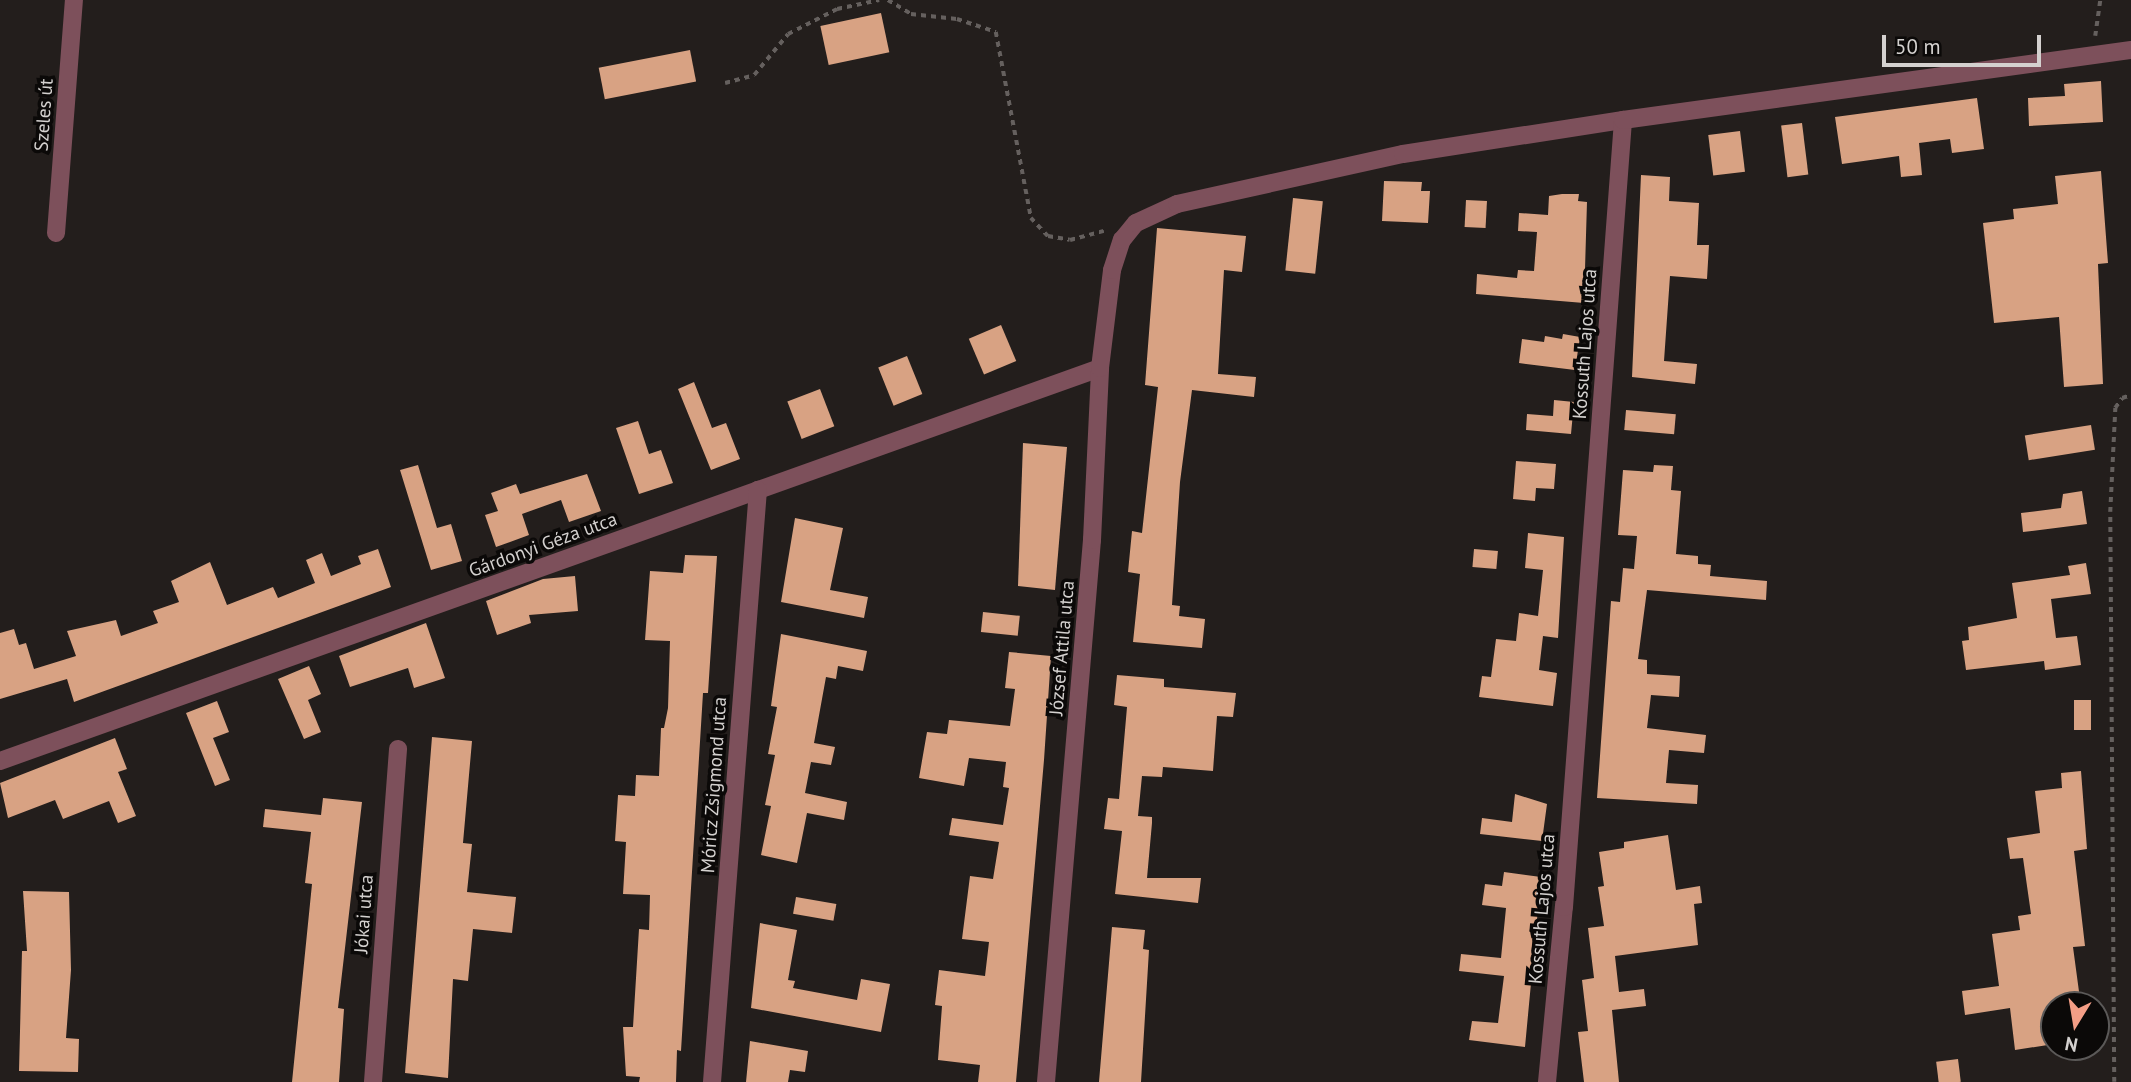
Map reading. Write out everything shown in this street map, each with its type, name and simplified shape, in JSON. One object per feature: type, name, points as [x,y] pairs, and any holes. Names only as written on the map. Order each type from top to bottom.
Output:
[{"type":"street","name":"Szeles út","points":[[56,233],[74,0]]},
{"type":"street","points":[[1136,223],[1177,204],[1391,156],[1623,120],[2131,50]]},
{"type":"street","name":"Kossuth Lajos utca","points":[[1546,1082],[1564,907],[1623,120]]},
{"type":"street","name":"József Attila utca","points":[[1046,1082],[1092,540],[1100,368],[1112,270],[1122,240],[1136,223]]},
{"type":"street","name":"Gárdonyi Géza utca","points":[[0,761],[1100,368]]},
{"type":"street","name":"Móricz Zsigmond utca","points":[[712,1082],[758,490]]},
{"type":"street","name":"Jókai utca","points":[[373,1082],[398,749]]},
{"type":"path","points":[[725,83],[754,75],[788,34],[837,9],[879,0]]},
{"type":"path","points":[[888,0],[911,14],[957,19],[996,32],[1031,218],[1040,230],[1070,240],[1136,223]]},
{"type":"path","points":[[2100,0],[2094,33],[2101,54]]},
{"type":"path","points":[[2114,1082],[2110,512],[2115,408],[2122,398],[2131,395]]},
{"type":"building","points":[[881,13],[889,52],[829,65],[820,26]]},
{"type":"building","points":[[690,50],[696,81],[605,99],[599,68]]},
{"type":"building","points":[[2101,81],[2103,122],[2029,126],[2028,98],[2065,96],[2064,84]]},
{"type":"building","points":[[1977,98],[1984,149],[1952,153],[1950,139],[1919,143],[1922,175],[1901,177],[1899,156],[1842,164],[1835,117]]},
{"type":"building","points":[[1802,123],[1808,175],[1787,177],[1781,126]]},
{"type":"building","points":[[1740,131],[1745,172],[1713,176],[1708,135]]},
{"type":"building","points":[[2101,171],[2108,263],[2098,264],[2103,384],[2064,387],[2059,317],[1994,323],[1983,223],[2014,219],[2013,209],[2058,204],[2055,176]]},
{"type":"building","points":[[1641,175],[1670,177],[1669,201],[1699,203],[1697,245],[1709,245],[1707,279],[1670,276],[1664,361],[1697,364],[1695,384],[1632,377]]},
{"type":"building","points":[[1384,181],[1422,182],[1421,191],[1430,191],[1428,223],[1382,221]]},
{"type":"building","points":[[1579,194],[1578,201],[1587,202],[1584,303],[1476,294],[1477,274],[1517,278],[1518,270],[1534,271],[1537,232],[1518,231],[1519,213],[1548,215],[1549,196]]},
{"type":"building","points":[[1293,198],[1323,201],[1315,274],[1285,271]]},
{"type":"building","points":[[1466,200],[1487,201],[1486,228],[1465,227]]},
{"type":"building","points":[[1157,228],[1246,236],[1242,272],[1224,270],[1218,374],[1256,377],[1254,397],[1192,390],[1180,482],[1172,605],[1180,606],[1179,616],[1205,619],[1202,648],[1133,642],[1140,574],[1128,572],[1132,531],[1142,533],[1158,387],[1145,385]]},
{"type":"building","points":[[1001,325],[1016,361],[984,375],[969,339]]},
{"type":"building","points":[[1563,334],[1580,337],[1575,370],[1519,363],[1522,339],[1544,342],[1545,336],[1562,339]]},
{"type":"building","points":[[907,356],[922,394],[894,406],[878,368]]},
{"type":"building","points":[[694,382],[712,428],[726,423],[740,459],[711,470],[678,389]]},
{"type":"building","points":[[820,389],[834,426],[802,439],[787,402]]},
{"type":"building","points":[[1554,400],[1574,402],[1571,434],[1526,430],[1527,414],[1553,416]]},
{"type":"building","points":[[1626,410],[1676,414],[1674,434],[1624,430]]},
{"type":"building","points":[[638,421],[649,454],[661,450],[673,483],[639,494],[616,428]]},
{"type":"building","points":[[2091,425],[2095,450],[2029,460],[2025,435]]},
{"type":"building","points":[[1023,443],[1067,447],[1055,590],[1018,586]]},
{"type":"building","points":[[1516,461],[1556,464],[1554,489],[1536,488],[1535,501],[1513,499]]},
{"type":"building","points":[[418,465],[437,528],[451,524],[462,561],[431,570],[400,470]]},
{"type":"building","points":[[1654,465],[1673,466],[1671,490],[1681,491],[1676,554],[1698,556],[1698,564],[1711,565],[1710,576],[1767,581],[1766,600],[1647,590],[1638,659],[1647,660],[1647,674],[1680,676],[1679,697],[1651,695],[1647,728],[1706,735],[1704,753],[1669,750],[1666,783],[1698,785],[1697,804],[1597,798],[1611,601],[1620,602],[1623,568],[1634,569],[1637,536],[1618,535],[1623,470],[1653,472]]},
{"type":"building","points":[[587,474],[601,511],[569,522],[561,500],[522,514],[529,535],[496,547],[485,515],[498,511],[491,493],[516,484],[520,494]]},
{"type":"building","points":[[2082,491],[2087,524],[2023,532],[2021,513],[2061,508],[2063,494]]},
{"type":"building","points":[[795,518],[843,528],[830,590],[868,597],[864,618],[781,602]]},
{"type":"building","points":[[1528,533],[1564,537],[1558,638],[1543,636],[1539,670],[1557,673],[1553,706],[1479,697],[1482,676],[1491,677],[1496,639],[1516,641],[1519,613],[1538,616],[1543,570],[1525,568]]},
{"type":"building","points":[[378,549],[391,587],[74,702],[67,679],[0,699],[0,633],[14,629],[19,645],[26,643],[34,669],[76,656],[67,631],[116,620],[121,636],[158,623],[153,611],[179,602],[171,581],[210,562],[227,605],[273,587],[278,598],[315,583],[306,560],[322,553],[331,576],[361,564],[358,556]]},
{"type":"building","points":[[1474,549],[1498,551],[1496,569],[1472,567]]},
{"type":"building","points":[[685,555],[717,556],[708,693],[703,693],[681,1051],[677,1050],[676,1082],[639,1082],[640,1077],[626,1076],[623,1027],[633,1027],[639,929],[649,930],[650,895],[623,894],[626,842],[615,841],[618,795],[635,796],[636,775],[659,776],[661,728],[664,728],[668,708],[670,641],[645,640],[650,571],[683,573]]},
{"type":"building","points":[[2086,563],[2091,594],[2051,599],[2056,638],[2077,636],[2081,665],[2045,670],[2044,661],[1966,670],[1962,641],[1969,640],[1968,627],[2017,618],[2012,583],[2070,575],[2068,566]]},
{"type":"building","points":[[575,576],[578,611],[529,615],[531,623],[497,635],[486,601],[543,579]]},
{"type":"building","points":[[983,612],[1020,616],[1018,636],[981,632]]},
{"type":"building","points":[[426,623],[445,678],[414,688],[408,668],[350,687],[339,656]]},
{"type":"building","points":[[781,634],[867,651],[863,671],[838,666],[836,679],[826,677],[814,743],[835,747],[831,765],[811,762],[805,793],[847,802],[844,820],[807,813],[797,863],[761,855],[771,806],[765,805],[775,755],[768,754],[777,707],[771,706]]},
{"type":"building","points":[[1009,652],[1051,656],[1044,760],[1016,1082],[978,1082],[980,1065],[938,1060],[942,1006],[935,1005],[939,970],[985,976],[989,942],[962,939],[970,876],[993,879],[999,842],[949,835],[952,818],[1003,825],[1009,788],[1003,787],[1006,762],[969,758],[964,786],[919,778],[927,732],[947,734],[949,720],[1010,726],[1015,689],[1005,688]]},
{"type":"building","points":[[309,666],[321,694],[308,700],[321,732],[304,739],[278,679]]},
{"type":"building","points":[[1117,675],[1164,679],[1164,687],[1236,693],[1233,717],[1217,716],[1213,771],[1163,767],[1162,777],[1142,776],[1138,816],[1152,817],[1147,878],[1201,878],[1198,903],[1115,894],[1122,831],[1104,829],[1108,798],[1119,799],[1127,707],[1114,705]]},
{"type":"building","points":[[2074,700],[2091,700],[2091,730],[2074,730]]},
{"type":"building","points":[[217,701],[229,732],[213,738],[230,780],[215,786],[186,713]]},
{"type":"building","points":[[432,737],[472,741],[463,843],[472,844],[467,892],[516,897],[512,933],[473,929],[468,981],[453,979],[448,1078],[405,1073]]},
{"type":"building","points":[[115,738],[127,769],[118,772],[136,816],[118,823],[109,801],[63,819],[55,800],[8,818],[0,783]]},
{"type":"building","points":[[2081,771],[2087,849],[2074,851],[2085,946],[2073,947],[2079,991],[2040,991],[2040,1046],[2015,1050],[2010,1008],[1965,1015],[1962,991],[1999,986],[1992,934],[2020,930],[2018,916],[2031,914],[2023,858],[2010,859],[2007,838],[2040,833],[2035,791],[2062,788],[2061,773]]},
{"type":"building","points":[[1515,794],[1547,804],[1542,841],[1480,834],[1482,818],[1512,822]]},
{"type":"building","points":[[323,798],[362,802],[338,1008],[344,1009],[339,1082],[292,1082],[312,884],[305,883],[311,832],[263,827],[265,809],[321,815]]},
{"type":"building","points":[[1668,835],[1676,890],[1700,886],[1702,903],[1694,904],[1698,945],[1615,956],[1619,992],[1644,989],[1646,1006],[1612,1010],[1619,1082],[1584,1082],[1578,1032],[1588,1031],[1582,980],[1594,978],[1588,928],[1604,926],[1598,887],[1604,886],[1599,852],[1624,848],[1624,842]]},
{"type":"building","points":[[1504,872],[1541,877],[1525,1047],[1469,1040],[1472,1021],[1498,1023],[1504,976],[1459,971],[1461,954],[1501,958],[1506,908],[1482,905],[1485,884],[1502,886]]},
{"type":"building","points":[[23,891],[69,892],[71,970],[66,1038],[79,1039],[78,1072],[19,1071],[22,951],[27,951]]},
{"type":"building","points":[[796,897],[836,904],[833,921],[793,914]]},
{"type":"building","points":[[760,923],[797,930],[788,980],[795,981],[793,988],[857,1000],[861,979],[890,984],[881,1032],[751,1008]]},
{"type":"building","points":[[1112,927],[1145,930],[1143,949],[1149,950],[1141,1082],[1099,1082]]},
{"type":"building","points":[[750,1041],[808,1051],[805,1072],[790,1070],[788,1082],[746,1082]]},
{"type":"building","points":[[1958,1059],[1961,1082],[1939,1082],[1936,1062]]}]
